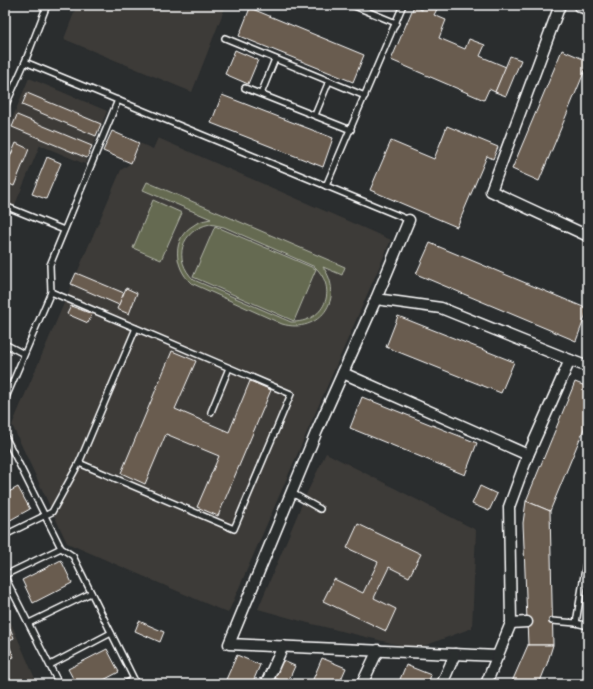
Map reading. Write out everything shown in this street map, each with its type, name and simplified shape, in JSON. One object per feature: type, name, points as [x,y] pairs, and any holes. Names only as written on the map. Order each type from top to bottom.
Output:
[{"type":"street","points":[[560,5],[491,191],[588,236]]},
{"type":"street","points":[[580,5],[588,8]]},
{"type":"street","points":[[409,220],[376,299],[316,433],[229,644],[498,656]]},
{"type":"street","points":[[376,299],[441,308],[588,366]]},
{"type":"street","points":[[486,684],[511,623],[509,507],[528,454],[570,360]]},
{"type":"street","points":[[343,373],[528,454]]},
{"type":"street","points":[[511,623],[527,622]]},
{"type":"street","points":[[266,684],[282,646]]},
{"type":"street","points":[[362,684],[378,650]]},
{"type":"street","points":[[442,684],[455,654]]},
{"type":"lane","points":[[5,107],[25,62],[47,5]]},
{"type":"lane","points":[[352,5],[396,23]]},
{"type":"lane","points":[[326,186],[403,5]]},
{"type":"lane","points":[[225,38],[365,96]]},
{"type":"lane","points":[[262,94],[275,59]]},
{"type":"lane","points":[[25,62],[409,220]]},
{"type":"lane","points":[[315,115],[329,81]]},
{"type":"lane","points":[[245,88],[351,130]]},
{"type":"lane","points":[[5,400],[51,292],[50,265],[118,100]]},
{"type":"lane","points":[[5,206],[64,230]]},
{"type":"lane","points":[[51,292],[291,394],[234,529],[79,463]]},
{"type":"lane","points":[[5,535],[52,512],[79,463],[136,328]]},
{"type":"lane","points":[[5,344],[24,354]]},
{"type":"lane","points":[[211,412],[229,368]]},
{"type":"lane","points":[[5,436],[61,548],[73,556],[134,679],[125,684]]},
{"type":"lane","points":[[292,494],[320,509]]},
{"type":"lane","points":[[60,684],[5,576],[61,548]]},
{"type":"lane","points":[[576,623],[588,550]]},
{"type":"lane","points":[[29,623],[91,593]]},
{"type":"lane","points":[[552,621],[576,623],[588,626]]},
{"type":"lane","points":[[50,664],[111,633]]},
{"type":"shaded area","points":[[77,5],[226,5],[192,92],[64,39]]},
{"type":"shaded area","points":[[29,78],[107,111],[85,164],[40,145],[14,207],[5,203],[5,136]]},
{"type":"shaded area","points":[[158,138],[391,240],[228,613],[67,543],[12,425],[121,170],[131,163],[139,143],[153,149]]},
{"type":"shaded area","points":[[326,453],[476,530],[472,628],[416,649],[308,623],[258,609],[304,499]]},
{"type":"shaded area","points":[[5,609],[36,681],[30,684],[5,684]]},
{"type":"green space","points":[[147,182],[345,267],[342,275],[323,267],[329,279],[332,291],[330,302],[325,311],[317,319],[307,324],[295,326],[282,324],[191,283],[185,276],[178,261],[178,245],[181,237],[187,231],[202,221],[211,219],[143,190]],"holes":[[[210,224],[224,227],[315,267],[322,276],[326,285],[327,295],[324,304],[319,311],[312,317],[302,321],[291,322],[194,280],[187,272],[183,263],[183,246],[186,239],[192,232],[200,227]]]},
{"type":"green space","points":[[153,200],[182,213],[161,260],[133,248]]},
{"type":"green space","points":[[215,226],[316,269],[294,321],[193,277]]},
{"type":"building","points":[[424,5],[434,5],[438,7],[434,15],[446,20],[439,38],[465,49],[469,39],[485,45],[480,56],[506,67],[495,92],[489,89],[484,100],[391,60],[414,6],[422,10]]},
{"type":"building","points":[[250,8],[364,55],[353,82],[239,36]]},
{"type":"building","points":[[235,50],[258,60],[248,84],[225,74]]},
{"type":"building","points":[[562,50],[588,61],[588,63],[539,181],[512,169]]},
{"type":"building","points":[[510,56],[521,60],[506,96],[495,92]]},
{"type":"building","points":[[27,93],[101,124],[96,136],[22,105]]},
{"type":"building","points":[[222,95],[333,138],[323,167],[211,123]]},
{"type":"building","points":[[17,115],[92,146],[87,158],[12,127]]},
{"type":"building","points":[[447,126],[498,147],[493,159],[487,156],[457,227],[370,190],[391,141],[434,159]]},
{"type":"building","points":[[112,131],[139,143],[131,163],[103,151]]},
{"type":"building","points":[[16,143],[29,149],[14,186],[5,182],[5,169]]},
{"type":"building","points":[[47,157],[61,163],[46,199],[32,194]]},
{"type":"building","points":[[430,243],[588,309],[576,341],[416,274]]},
{"type":"building","points":[[76,273],[124,293],[119,305],[71,284]]},
{"type":"building","points":[[126,288],[137,293],[129,314],[117,309]]},
{"type":"building","points":[[71,306],[92,314],[88,323],[67,314]]},
{"type":"building","points":[[398,316],[514,362],[501,393],[386,347]]},
{"type":"building","points":[[172,351],[196,361],[175,409],[229,432],[250,381],[271,390],[218,516],[197,507],[219,456],[166,434],[145,484],[121,473]]},
{"type":"building","points":[[575,382],[588,387],[588,419],[550,511],[526,501]]},
{"type":"building","points":[[362,397],[477,443],[465,475],[350,428]]},
{"type":"building","points":[[480,486],[497,494],[489,511],[472,504]]},
{"type":"building","points":[[18,487],[30,509],[5,523],[5,494]]},
{"type":"building","points":[[526,501],[550,511],[553,645],[528,645],[523,523]]},
{"type":"building","points":[[358,524],[421,554],[409,577],[389,567],[374,598],[396,609],[386,631],[323,601],[334,579],[363,593],[378,562],[347,548]]},
{"type":"building","points":[[61,560],[72,583],[33,603],[22,580]]},
{"type":"building","points":[[139,621],[164,632],[160,642],[135,631]]},
{"type":"building","points":[[10,628],[14,638],[7,641],[14,657],[5,661],[5,630]]},
{"type":"building","points":[[528,645],[553,645],[539,684],[511,684]]},
{"type":"building","points":[[107,649],[119,672],[96,684],[76,684],[68,669]]},
{"type":"building","points":[[237,655],[260,665],[252,684],[224,684]]},
{"type":"building","points":[[322,658],[346,668],[339,684],[311,684]]},
{"type":"building","points":[[281,660],[295,666],[287,684],[273,677]]},
{"type":"building","points":[[406,665],[431,675],[428,684],[398,684]]}]
